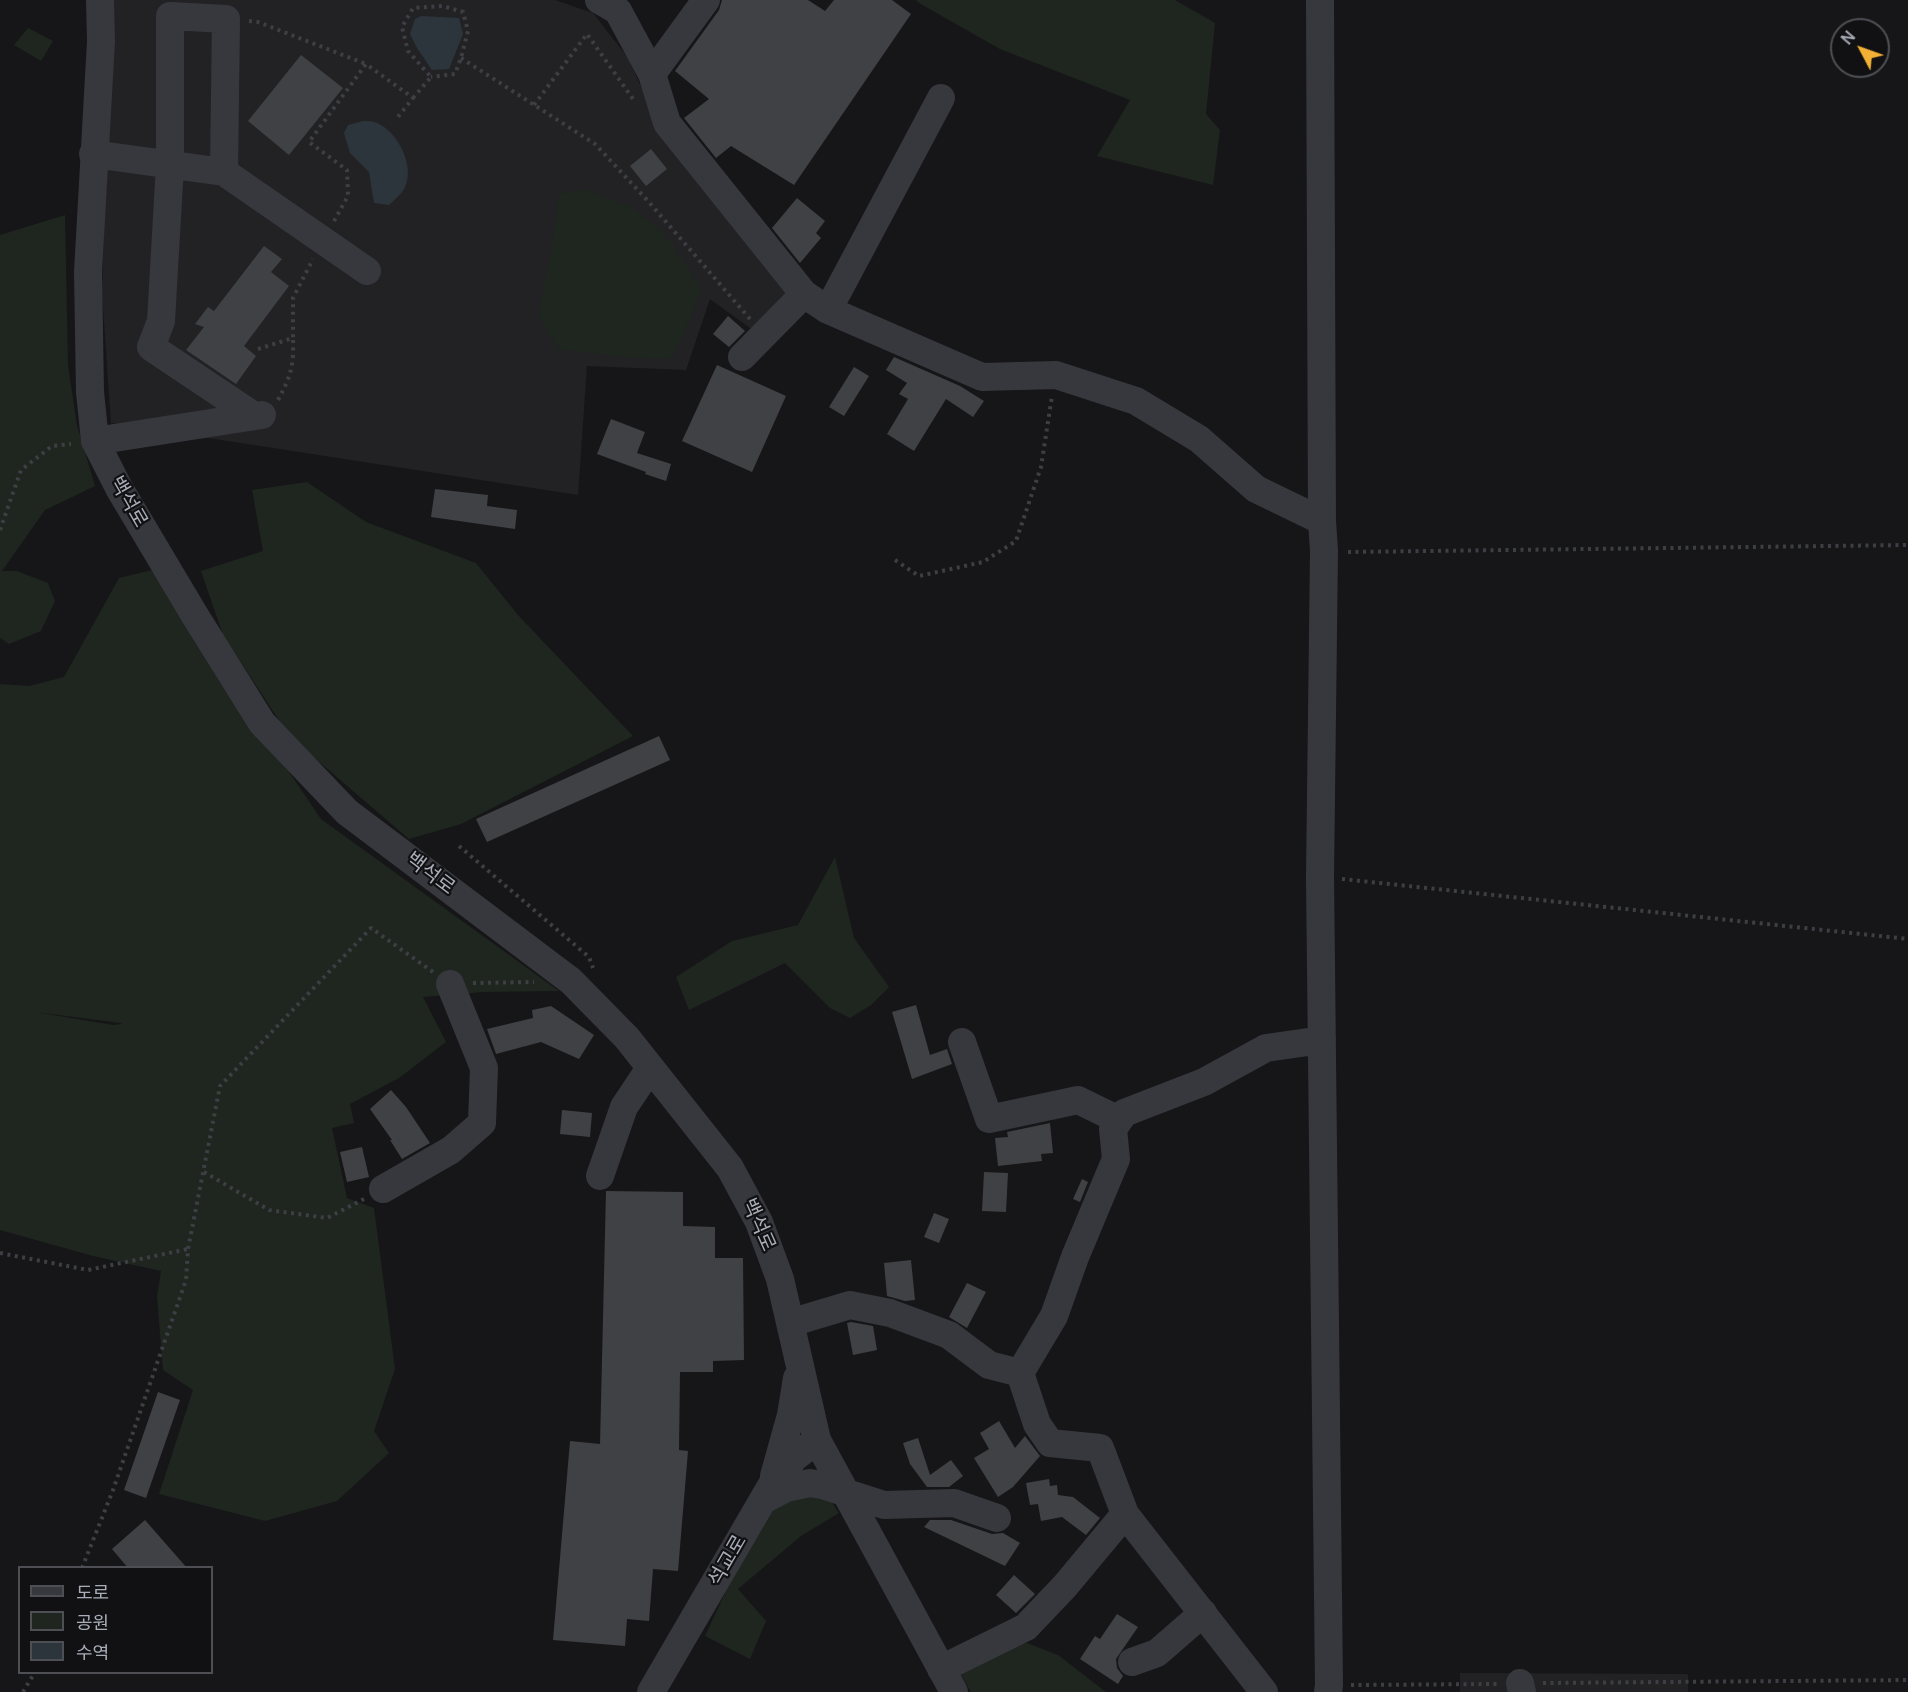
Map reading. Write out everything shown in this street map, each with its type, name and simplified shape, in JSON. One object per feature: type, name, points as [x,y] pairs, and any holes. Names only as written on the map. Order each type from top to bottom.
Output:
[{"type":"street","name":"백석로","points":[[100,0],[101,41],[87,272],[90,392],[95,441],[119,488],[262,723],[346,812],[584,980],[730,1168],[759,1222],[780,1279],[817,1440],[948,1681]]},
{"type":"street","points":[[598,0],[618,11],[652,74],[667,123],[804,294],[828,310],[982,377],[1056,375],[1136,401],[1199,439],[1256,489],[1322,521]]},
{"type":"street","points":[[652,74],[706,0]]},
{"type":"street","points":[[1320,0],[1324,551],[1320,877],[1329,1689]]},
{"type":"street","points":[[224,172],[226,19],[170,16],[170,165],[162,321],[151,347],[263,415]]},
{"type":"street","points":[[828,310],[941,98]]},
{"type":"street","points":[[93,154],[224,172],[367,271]]},
{"type":"street","points":[[742,357],[804,294]]},
{"type":"street","points":[[95,441],[263,415]]},
{"type":"street","points":[[383,1189],[451,1150],[482,1123],[484,1068],[450,984]]},
{"type":"street","points":[[1264,1692],[1125,1514],[1100,1448],[1050,1443],[1037,1424],[1020,1373],[1054,1316],[1075,1257],[1116,1159],[1113,1129],[1124,1113],[1204,1082],[1266,1048],[1322,1040]]},
{"type":"street","points":[[962,1042],[989,1119],[1078,1100],[1119,1120]]},
{"type":"street","points":[[600,1176],[624,1107],[651,1068]]},
{"type":"street","points":[[790,1323],[850,1305],[890,1313],[948,1335],[989,1365],[1020,1373]]},
{"type":"street","points":[[767,1493],[795,1397],[799,1358]]},
{"type":"street","name":"석교로","points":[[651,1692],[767,1493],[794,1458],[817,1440]]},
{"type":"street","points":[[767,1493],[810,1483],[884,1505],[954,1503],[997,1518]]},
{"type":"street","points":[[948,1681],[1026,1627],[1065,1586],[1125,1514]]},
{"type":"street","points":[[1132,1662],[1157,1653],[1203,1613]]},
{"type":"path","points":[[398,117],[431,77],[455,74],[468,31],[463,12],[443,6],[412,8],[402,27],[408,51],[431,77]]},
{"type":"path","points":[[226,19],[258,22],[366,64],[413,98]]},
{"type":"path","points":[[534,105],[587,34],[634,100]]},
{"type":"path","points":[[461,58],[595,144],[753,322]]},
{"type":"path","points":[[263,415],[290,378],[294,355],[293,298],[322,240],[348,196],[347,170],[309,142],[366,64]]},
{"type":"path","points":[[258,349],[293,338]]},
{"type":"path","points":[[895,560],[920,576],[983,562],[1016,541],[1041,467],[1056,375]]},
{"type":"path","points":[[0,530],[21,470],[52,446],[95,441]]},
{"type":"path","points":[[1324,551],[1908,545]]},
{"type":"path","points":[[83,1566],[113,1490],[186,1280],[188,1249],[220,1086],[371,928],[450,984],[584,980],[589,957],[459,846]]},
{"type":"path","points":[[1320,877],[1908,939]]},
{"type":"path","points":[[203,1172],[269,1210],[327,1218],[383,1189]]},
{"type":"path","points":[[0,1253],[88,1270],[188,1249]]},
{"type":"path","points":[[23,1692],[34,1674]]},
{"type":"path","points":[[1329,1689],[1521,1688],[1908,1680]]},
{"type":"shaded area","points":[[110,0],[555,0],[593,13],[628,58],[653,113],[789,291],[754,331],[710,299],[686,370],[587,366],[578,495],[111,423],[102,294]]},
{"type":"shaded area","points":[[1460,1673],[1688,1674],[1688,1692],[1460,1692]]},
{"type":"green space","points":[[916,0],[1175,0],[1215,23],[1206,114],[1220,130],[1213,185],[1097,156],[1130,100],[1000,49]]},
{"type":"green space","points":[[28,28],[53,41],[41,61],[14,45]]},
{"type":"green space","points":[[585,189],[633,208],[665,234],[702,289],[672,359],[623,357],[559,349],[538,316],[552,247],[559,194]]},
{"type":"green space","points":[[65,215],[68,365],[77,425],[95,486],[45,510],[2,571],[17,571],[48,583],[55,601],[41,631],[9,644],[0,638],[0,235]]},
{"type":"green space","points":[[307,482],[366,522],[476,563],[518,615],[633,736],[461,824],[409,839],[290,737],[223,635],[201,571],[263,551],[252,490]]},
{"type":"green space","points":[[152,570],[321,819],[559,991],[483,992],[423,997],[446,1042],[399,1078],[350,1104],[354,1123],[332,1128],[347,1198],[374,1208],[395,1369],[374,1431],[389,1453],[337,1501],[265,1521],[159,1494],[193,1390],[163,1370],[157,1296],[161,1271],[93,1256],[0,1230],[0,684],[29,686],[64,677],[119,578]],"holes":[[[35,1012],[121,1023],[113,1025]]]},
{"type":"green space","points":[[835,857],[854,938],[889,987],[871,1005],[850,1018],[830,1008],[785,963],[689,1010],[676,977],[732,941],[798,925]]},
{"type":"green space","points":[[804,1490],[829,1498],[839,1513],[801,1536],[738,1589],[766,1621],[750,1659],[705,1636],[766,1505]]},
{"type":"green space","points":[[1019,1640],[1058,1655],[1106,1692],[971,1692],[960,1673]]},
{"type":"water","points":[[421,16],[459,18],[463,34],[449,69],[432,70],[417,48],[410,34],[415,19]]},
{"type":"water","points":[[363,121],[374,122],[385,127],[403,150],[408,179],[400,194],[389,205],[374,203],[369,172],[350,153],[344,133],[348,125]]},
{"type":"building","points":[[722,0],[808,0],[825,11],[834,0],[892,0],[911,14],[794,185],[731,146],[716,158],[684,118],[709,99],[675,71],[719,10]]},
{"type":"building","points":[[301,55],[343,88],[289,155],[248,121]]},
{"type":"building","points":[[651,149],[667,169],[646,186],[630,166]]},
{"type":"building","points":[[797,198],[825,221],[816,233],[821,238],[800,263],[772,228]]},
{"type":"building","points":[[264,246],[282,259],[271,272],[289,286],[244,346],[256,356],[236,384],[186,350],[204,327],[195,324],[208,307],[214,311]]},
{"type":"building","points":[[728,316],[745,331],[729,347],[713,334]]},
{"type":"building","points":[[894,357],[960,386],[984,401],[973,417],[946,399],[914,451],[887,434],[908,399],[899,394],[907,383],[886,370]]},
{"type":"building","points":[[717,365],[786,396],[752,472],[682,441]]},
{"type":"building","points":[[854,367],[869,376],[844,416],[829,407]]},
{"type":"building","points":[[611,419],[645,432],[637,453],[671,464],[666,481],[597,454]]},
{"type":"building","points":[[435,489],[488,495],[487,506],[517,510],[515,529],[431,517]]},
{"type":"building","points":[[659,736],[670,760],[487,842],[476,819]]},
{"type":"building","points":[[916,1005],[930,1055],[947,1049],[952,1064],[912,1079],[892,1012]]},
{"type":"building","points":[[551,1006],[594,1035],[579,1059],[541,1042],[496,1054],[487,1029],[533,1018],[532,1010]]},
{"type":"building","points":[[391,1090],[406,1107],[430,1143],[402,1159],[390,1140],[392,1140],[370,1109]]},
{"type":"building","points":[[562,1110],[592,1113],[590,1137],[560,1134]]},
{"type":"building","points":[[1050,1123],[1053,1153],[1041,1154],[1042,1161],[998,1166],[995,1138],[1008,1137],[1007,1132]]},
{"type":"building","points":[[362,1147],[369,1177],[347,1182],[340,1152]]},
{"type":"building","points":[[984,1172],[1008,1173],[1006,1212],[982,1211]]},
{"type":"building","points":[[1082,1179],[1088,1182],[1080,1202],[1073,1199]]},
{"type":"building","points":[[606,1191],[683,1192],[683,1226],[715,1227],[715,1258],[743,1258],[744,1360],[713,1361],[713,1372],[680,1372],[679,1450],[688,1451],[678,1571],[653,1569],[649,1621],[627,1619],[625,1646],[553,1640],[570,1441],[600,1444]]},
{"type":"building","points":[[934,1213],[949,1219],[939,1243],[924,1237]]},
{"type":"building","points":[[911,1260],[915,1300],[905,1301],[887,1296],[884,1263]]},
{"type":"building","points":[[967,1283],[986,1292],[967,1328],[949,1317]]},
{"type":"building","points":[[847,1323],[873,1326],[877,1350],[853,1355]]},
{"type":"building","points":[[158,1392],[180,1400],[146,1498],[124,1490]]},
{"type":"building","points":[[999,1421],[1015,1448],[1025,1436],[1040,1456],[1013,1487],[998,1497],[974,1458],[989,1449],[980,1433]]},
{"type":"building","points":[[918,1438],[930,1475],[951,1460],[963,1476],[949,1487],[927,1487],[910,1464],[903,1443]]},
{"type":"building","points":[[1049,1479],[1050,1486],[1057,1485],[1058,1495],[1073,1497],[1100,1518],[1086,1535],[1062,1517],[1041,1521],[1038,1504],[1030,1505],[1026,1483]]},
{"type":"building","points":[[145,1520],[185,1566],[126,1566],[112,1549]]},
{"type":"building","points":[[930,1520],[951,1520],[992,1534],[1003,1533],[1020,1543],[1005,1566],[924,1527]]},
{"type":"building","points":[[1014,1575],[1035,1594],[1016,1613],[996,1595]]},
{"type":"building","points":[[1117,1614],[1138,1627],[1116,1659],[1117,1668],[1123,1676],[1118,1684],[1080,1659],[1095,1636],[1100,1639]]}]
